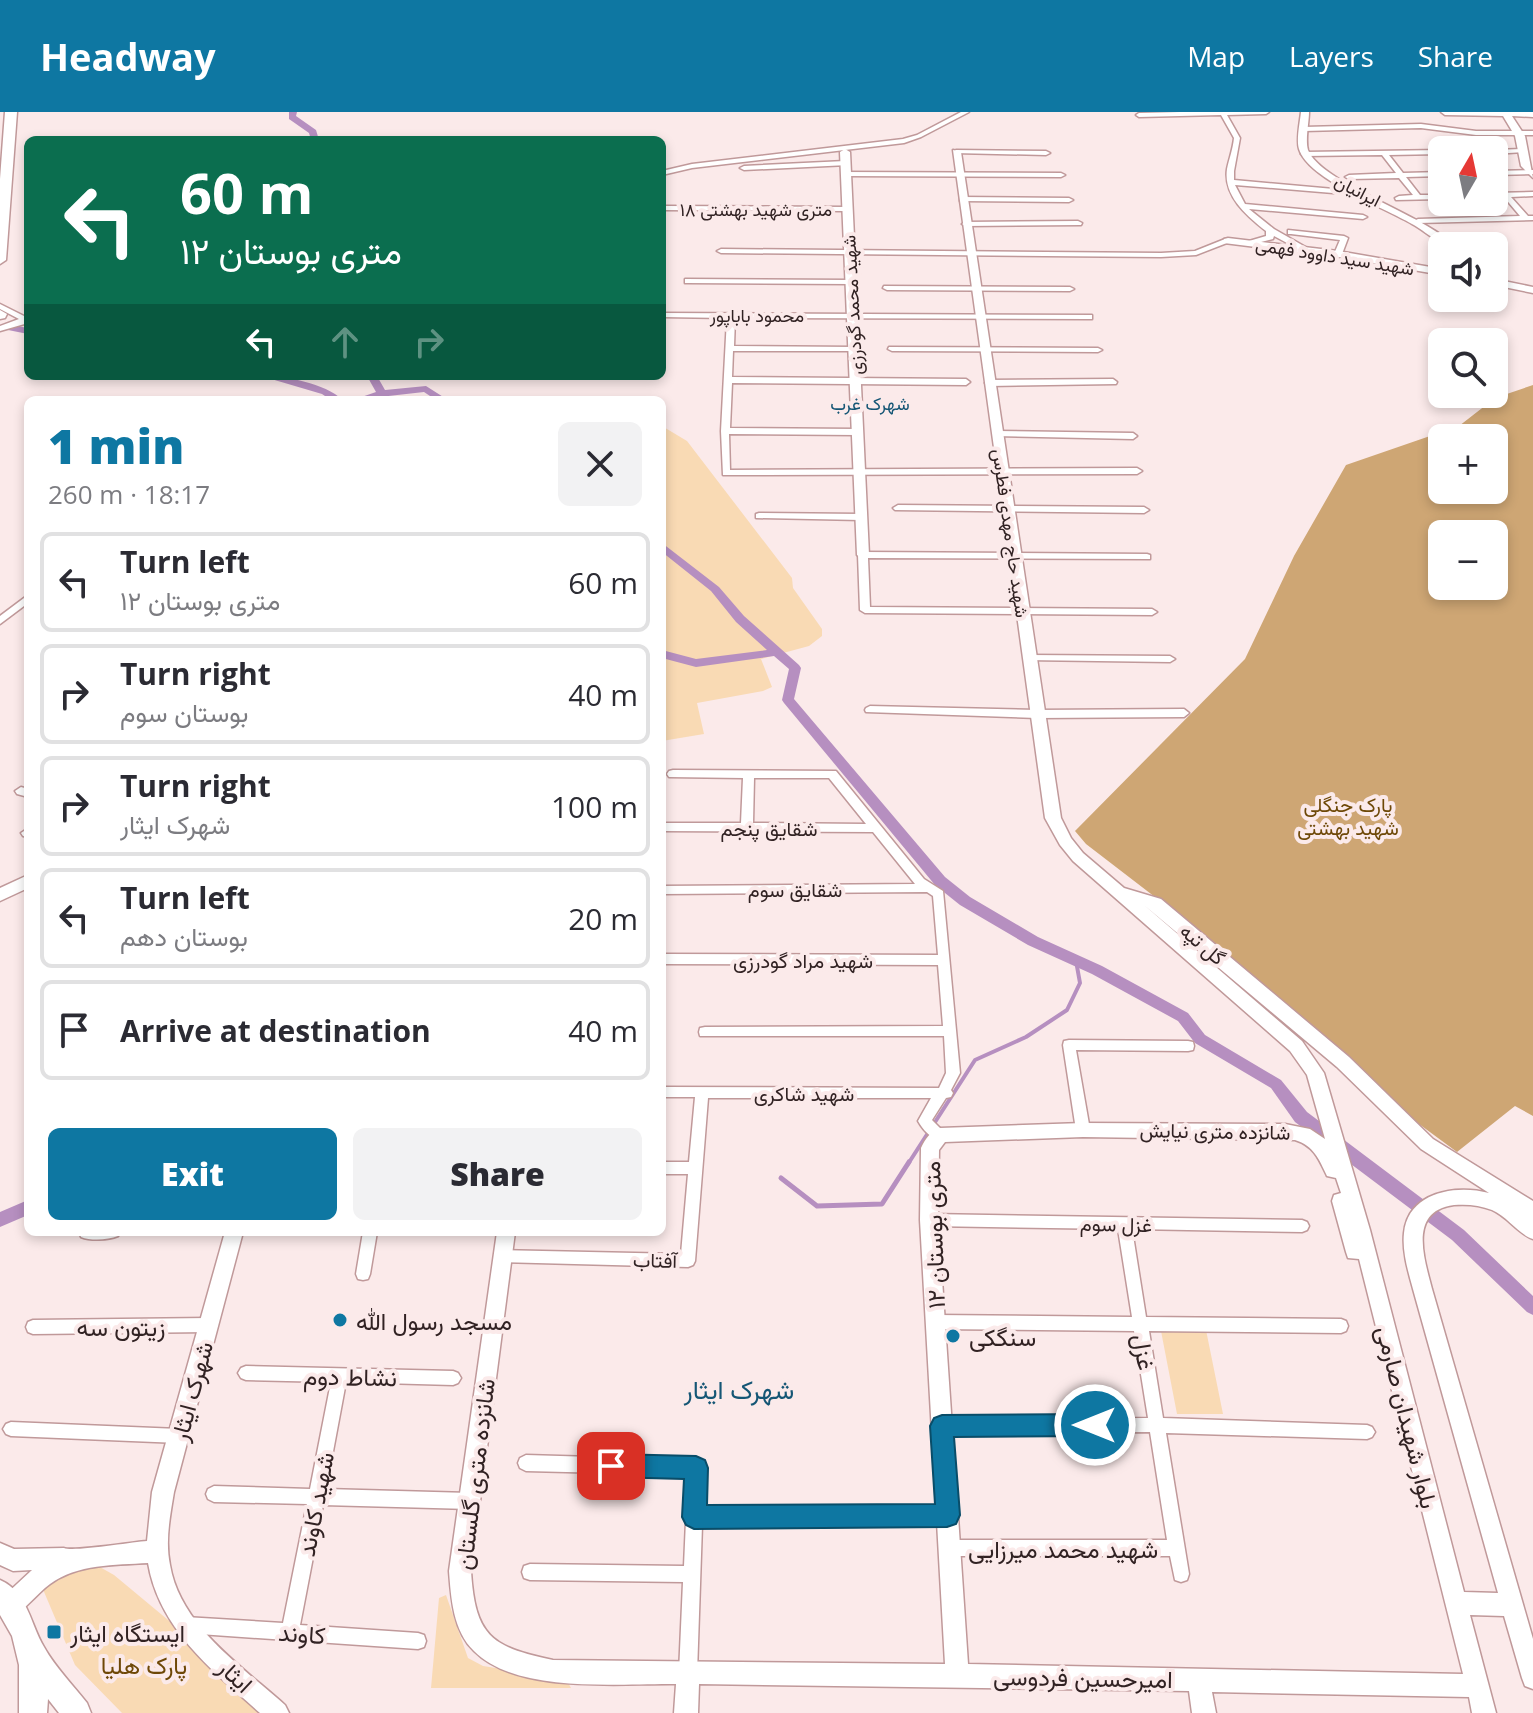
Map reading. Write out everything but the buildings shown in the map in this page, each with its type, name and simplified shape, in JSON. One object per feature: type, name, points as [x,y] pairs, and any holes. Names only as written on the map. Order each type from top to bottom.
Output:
[{"type":"highway","points":[[0,260],[11,112]]},
{"type":"highway","points":[[5,1600],[24,1628],[32,1655],[35,1686],[33,1713]]},
{"type":"highway","points":[[32,1655],[77,1713]]},
{"type":"street","points":[[666,174],[692,166],[904,141],[966,112]]},
{"type":"street","points":[[1139,115],[1266,112]]},
{"type":"street","points":[[1305,112],[1305,154],[1428,152]]},
{"type":"street","points":[[1445,112],[1533,114]]},
{"type":"street","points":[[1223,113],[1237,138],[1231,182],[1244,206],[1270,229],[1305,249]]},
{"type":"street","points":[[1506,114],[1518,133],[1532,174],[1508,173]]},
{"type":"street","points":[[1304,129],[1421,126],[1476,133],[1533,133]]},
{"type":"street","points":[[1508,152],[1522,151]]},
{"type":"street","points":[[956,152],[1046,153]]},
{"type":"street","name":"شهید حاج مهدی فطرس","points":[[956,152],[1050,805],[1058,830],[1078,857],[1117,890]]},
{"type":"street","points":[[1384,153],[1418,197]]},
{"type":"street","name":"ایرانیان","points":[[1305,154],[1316,167],[1330,176],[1418,221],[1432,232]]},
{"type":"street","points":[[666,175],[845,163],[959,174],[1061,175]]},
{"type":"street","name":"شهید محمد گودرزی","points":[[845,163],[863,555]]},
{"type":"street","points":[[1349,177],[1428,174]]},
{"type":"street","points":[[1231,182],[1345,192]]},
{"type":"street","points":[[1508,195],[1533,194]]},
{"type":"street","points":[[1399,198],[1428,197]]},
{"type":"street","points":[[1508,197],[1530,218]]},
{"type":"street","points":[[963,199],[1069,200]]},
{"type":"street","points":[[1244,206],[1363,217]]},
{"type":"street","name":"۱۸ متری شهید بهشتی","points":[[666,208],[847,209]]},
{"type":"street","points":[[1418,221],[1530,218]]},
{"type":"street","points":[[966,224],[1078,223]]},
{"type":"street","points":[[1252,243],[1270,237],[1270,229]]},
{"type":"street","points":[[1291,232],[1344,238],[1338,254]]},
{"type":"street","points":[[721,251],[1084,256],[1196,253],[1228,241]]},
{"type":"street","name":"شهید سید داوود فهمی","points":[[1228,241],[1305,249],[1428,270]]},
{"type":"street","points":[[688,281],[851,282]]},
{"type":"street","points":[[1508,285],[1533,290]]},
{"type":"street","points":[[887,288],[1070,289]]},
{"type":"street","points":[[0,306],[24,318]]},
{"type":"street","name":"محمود باباپور","points":[[666,315],[1089,317]]},
{"type":"street","points":[[731,315],[726,473],[1137,471]]},
{"type":"street","points":[[0,329],[24,321]]},
{"type":"street","points":[[729,348],[854,349]]},
{"type":"street","points":[[892,349],[1098,350]]},
{"type":"street","points":[[728,380],[966,382]]},
{"type":"street","points":[[989,383],[1113,382]]},
{"type":"street","points":[[725,431],[857,432]]},
{"type":"street","points":[[997,434],[1133,436]]},
{"type":"street","points":[[898,508],[1144,510]]},
{"type":"street","points":[[759,516],[861,517]]},
{"type":"street","points":[[1147,557],[863,555],[865,610],[1152,612]]},
{"type":"street","points":[[0,621],[24,601]]},
{"type":"street","points":[[1029,658],[1170,659]]},
{"type":"street","points":[[870,710],[1037,714],[1184,713]]},
{"type":"street","points":[[673,774],[832,774],[920,882],[939,894],[953,1073],[946,1093],[932,1105],[933,1128]]},
{"type":"street","points":[[747,828],[749,774]]},
{"type":"street","name":"شقایق پنجم","points":[[666,827],[876,828]]},
{"type":"street","points":[[0,895],[15,883]]},
{"type":"street","name":"شقایق سوم","points":[[666,890],[929,888]]},
{"type":"street","name":"گل تپه","points":[[1117,890],[1306,1056],[1315,1073],[1330,1121]]},
{"type":"street","name":"گل تپه","points":[[1117,890],[1155,903],[1343,1062],[1427,1144],[1533,1211]]},
{"type":"street","name":"شهید مراد گودرزی","points":[[666,959],[944,960]]},
{"type":"street","points":[[705,1032],[950,1031]]},
{"type":"street","points":[[1083,1130],[1069,1045],[1188,1046]]},
{"type":"street","name":"شهید شاکری","points":[[666,1092],[946,1093]]},
{"type":"street","name":"آفتاب","points":[[502,1256],[688,1261],[702,1093]]},
{"type":"street","name":"بلوار شهیدان صارمی","points":[[1330,1121],[1484,1713]]},
{"type":"street","name":"شانزده متری نیایش","points":[[933,1128],[1285,1131],[1316,1139],[1327,1154],[1356,1253],[1378,1298]]},
{"type":"street","name":"۱۲ متری بوستان","points":[[933,1128],[929,1220],[957,1675]]},
{"type":"street","points":[[666,1168],[695,1168]]},
{"type":"street","points":[[1532,1672],[1422,1284],[1414,1248],[1414,1226],[1423,1210],[1435,1203],[1465,1197],[1482,1198],[1518,1214],[1533,1231]]},
{"type":"street","name":"غزل سوم","points":[[929,1220],[1302,1226]]},
{"type":"street","name":"غزل","points":[[1124,1225],[1181,1574]]},
{"type":"street","name":"شهرک ایثار","points":[[157,1551],[157,1518],[233,1236]]},
{"type":"street","points":[[363,1274],[369,1236]]},
{"type":"street","name":"شانزده متری گلستان","points":[[505,1236],[470,1501],[461,1593],[466,1620],[494,1655],[512,1663],[553,1671],[688,1673]]},
{"type":"street","points":[[935,1322],[1341,1326]]},
{"type":"street","name":"زیتون سه","points":[[33,1327],[209,1325]]},
{"type":"street","name":"نشاط دوم","points":[[246,1373],[453,1378]]},
{"type":"street","name":"شهید کاوند","points":[[290,1632],[340,1376]]},
{"type":"street","points":[[942,1426],[1156,1425],[1367,1432]]},
{"type":"street","points":[[11,1429],[179,1436]]},
{"type":"street","points":[[526,1463],[696,1468],[686,1713]]},
{"type":"street","points":[[214,1494],[470,1501]]},
{"type":"street","points":[[694,1517],[947,1515]]},
{"type":"street","name":"شهید محمد میرزایی","points":[[950,1548],[1177,1548]]},
{"type":"street","points":[[0,1554],[13,1560],[74,1559],[157,1551]]},
{"type":"street","name":"ایثار","points":[[157,1551],[169,1600],[185,1625],[277,1713]]},
{"type":"street","points":[[5,1600],[32,1580],[74,1559]]},
{"type":"street","points":[[530,1572],[692,1574]]},
{"type":"street","points":[[1456,1603],[1512,1605]]},
{"type":"street","name":"کاوند","points":[[185,1625],[418,1641]]},
{"type":"street","name":"امیرحسین فردوسی","points":[[688,1673],[957,1675],[1477,1686]]},
{"type":"street","points":[[1199,1680],[1204,1713]]},
{"type":"green space","name":"پارک جنگلی شهید بهشتی","points":[[1533,385],[1533,1116],[1515,1106],[1457,1152],[1419,1124],[1194,927],[1086,844],[1075,831],[1245,659],[1294,556],[1346,465],[1428,437],[1428,504],[1508,504],[1508,424],[1462,424],[1482,408],[1508,408],[1508,394]]},
{"type":"green space","points":[[666,428],[687,441],[792,578],[793,588],[822,629],[822,636],[809,646],[761,659],[772,687],[697,703],[704,734],[666,740]]},
{"type":"green space","points":[[1206,1330],[1223,1414],[1177,1414],[1161,1331]]},
{"type":"green space","name":"پارک هلیا","points":[[91,1562],[114,1575],[191,1639],[266,1713],[122,1713],[75,1665],[39,1580]]},
{"type":"green space","points":[[446,1595],[468,1658],[483,1666],[566,1679],[571,1688],[431,1688],[439,1598]]},
{"type":"waterway","points":[[293,112],[292,117],[314,136]]},
{"type":"waterway","points":[[11,328],[24,330]]},
{"type":"waterway","points":[[281,380],[332,396]]},
{"type":"waterway","points":[[374,380],[382,393]]},
{"type":"waterway","points":[[382,393],[426,389],[437,396]]},
{"type":"waterway","points":[[372,396],[382,393]]},
{"type":"waterway","points":[[666,549],[715,589],[740,619],[795,668],[788,700],[940,881],[965,901],[1033,941],[1097,970],[1183,1017],[1200,1039],[1276,1084],[1301,1117],[1458,1235],[1533,1307]]},
{"type":"waterway","points":[[666,655],[696,663],[777,652]]},
{"type":"waterway","points":[[908,1164],[975,1060],[1026,1037],[1067,1010],[1080,983],[1076,961]]},
{"type":"waterway","points":[[781,1178],[817,1206],[882,1204],[909,1162]]},
{"type":"waterway","points":[[0,1220],[24,1209]]},
{"type":"place","name":"مسجد رسول الله","points":[[340,1320]]},
{"type":"place","name":"سنگکی","points":[[953,1336]]},
{"type":"place","name":"ایستگاه ایثار","points":[[54,1632]]},
{"type":"district","name":"شهرک غرب","points":[[870,403]]},
{"type":"district","name":"شهرک ایثار","points":[[739,1389]]},
{"type":"route","points":[[611,1466],[696,1468],[694,1517],[947,1515],[942,1426],[1095,1425]]}]
